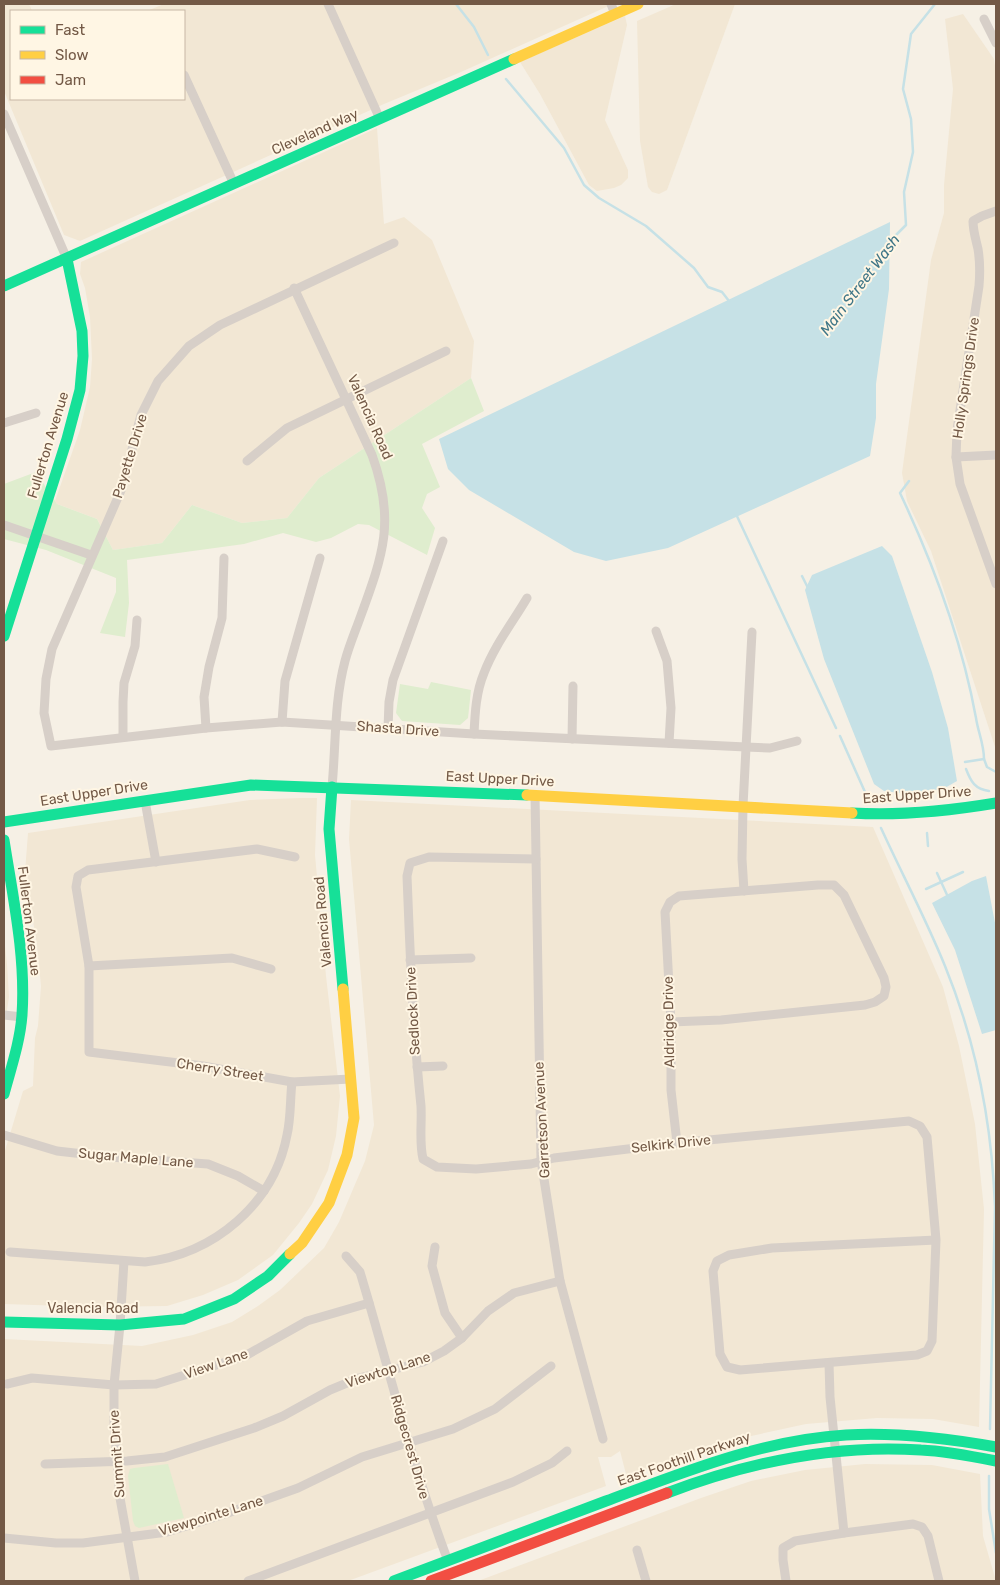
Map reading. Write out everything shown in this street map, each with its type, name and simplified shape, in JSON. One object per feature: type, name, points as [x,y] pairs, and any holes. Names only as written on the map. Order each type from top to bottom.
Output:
[{"type":"main road","name":"Cleveland Way","points":[[4,286],[380,119],[617,8],[638,4]]},
{"type":"main road","name":"Fullerton Avenue","points":[[4,636],[72,422],[82,381],[84,354],[81,324],[77,298],[67,259]]},
{"type":"main road","name":"East Upper Drive","points":[[4,822],[251,785],[535,795],[881,815],[956,810],[996,803]]},
{"type":"main road","name":"Valencia Road","points":[[4,1322],[120,1325],[184,1319],[234,1298],[268,1276],[302,1244],[330,1203],[348,1156],[354,1118],[329,828],[332,787]]},
{"type":"main road","name":"Fullerton Avenue","points":[[4,840],[20,954],[22,985],[22,1017],[14,1061],[4,1094]]},
{"type":"main road","name":"East Foothill Parkway","points":[[394,1581],[712,1462],[745,1452],[787,1443],[835,1436],[886,1434],[926,1436],[996,1447]]},
{"type":"main road","name":"East Foothill Parkway","points":[[431,1581],[708,1477],[749,1464],[836,1449],[886,1448],[925,1449],[996,1461]]},
{"type":"street","points":[[328,4],[380,119]]},
{"type":"street","points":[[984,19],[996,43]]},
{"type":"street","points":[[185,77],[234,184]]},
{"type":"street","points":[[4,114],[67,259]]},
{"type":"street","name":"Holly Springs Drive","points":[[996,212],[973,221],[980,278],[957,430],[956,457],[960,484],[996,584]]},
{"type":"street","name":"Payette Drive","points":[[51,746],[44,712],[47,672],[52,649],[122,488],[141,415],[158,382],[189,346],[220,325],[294,288],[394,243]]},
{"type":"street","name":"Valencia Road","points":[[294,288],[380,475],[386,514],[385,538],[380,561],[345,660],[339,687],[332,787]]},
{"type":"street","points":[[246,462],[287,428],[446,351]]},
{"type":"street","points":[[4,423],[36,413]]},
{"type":"street","points":[[956,457],[996,455]]},
{"type":"street","points":[[4,525],[92,555]]},
{"type":"street","points":[[388,729],[389,702],[393,680],[443,541]]},
{"type":"street","points":[[206,728],[204,697],[209,667],[222,618],[224,558]]},
{"type":"street","points":[[282,722],[285,681],[320,558]]},
{"type":"street","points":[[474,734],[476,702],[483,674],[527,598]]},
{"type":"street","points":[[123,737],[122,702],[124,683],[135,646],[137,620]]},
{"type":"street","points":[[656,631],[667,660],[671,708],[669,742]]},
{"type":"street","points":[[670,1022],[721,1020],[865,1005],[875,1002],[884,996],[886,987],[884,978],[844,895],[834,885],[744,891],[742,859],[743,806],[752,632]]},
{"type":"street","points":[[572,739],[573,686]]},
{"type":"street","name":"Shasta Drive","points":[[51,746],[206,728],[282,722],[474,734],[770,748],[797,741]]},
{"type":"street","name":"Garretson Avenue","points":[[535,795],[541,1160],[560,1281],[603,1439]]},
{"type":"street","points":[[146,801],[156,862]]},
{"type":"street","points":[[271,969],[232,958],[89,966],[76,887],[78,876],[88,870],[257,849],[295,857]]},
{"type":"street","name":"Sedlock Drive","points":[[423,1159],[410,960],[407,876],[410,863],[429,858],[536,859]]},
{"type":"street","name":"Aldridge Drive","points":[[677,1143],[671,1090],[665,912],[670,902],[679,896],[744,891]]},
{"type":"street","points":[[410,960],[471,958]]},
{"type":"street","name":"Cherry Street","points":[[89,966],[89,1052],[203,1066],[292,1082],[351,1078]]},
{"type":"street","points":[[4,1015],[22,1017]]},
{"type":"street","points":[[417,1067],[442,1066]]},
{"type":"street","points":[[10,1252],[145,1262],[166,1259],[202,1246],[235,1225],[264,1191],[278,1166],[287,1135],[292,1082]]},
{"type":"street","name":"Selkirk Drive","points":[[423,1159],[436,1167],[476,1169],[531,1164],[541,1160],[677,1143],[909,1121],[920,1126],[927,1137],[936,1240]]},
{"type":"street","name":"Sugar Maple Lane","points":[[4,1136],[57,1151],[110,1158],[208,1164],[238,1176],[264,1191]]},
{"type":"street","points":[[936,1240],[932,1342],[927,1351],[917,1355],[829,1363],[740,1370],[727,1367],[720,1354],[713,1271],[717,1261],[729,1255],[772,1248],[936,1240]]},
{"type":"street","points":[[435,1246],[432,1266],[445,1313],[462,1338]]},
{"type":"street","name":"Ridgecrest Drive","points":[[346,1256],[360,1272],[408,1443],[430,1514],[448,1561]]},
{"type":"street","name":"Summit Drive","points":[[124,1261],[114,1385],[114,1422],[116,1461],[126,1538],[135,1581]]},
{"type":"street","name":"Viewtop Lane","points":[[46,1464],[165,1457],[254,1428],[283,1416],[330,1390],[359,1378],[423,1362],[444,1351],[462,1338],[488,1311],[514,1293],[560,1281]]},
{"type":"street","name":"View Lane","points":[[7,1384],[32,1378],[114,1385],[156,1384],[245,1356],[307,1321],[369,1303]]},
{"type":"street","points":[[829,1363],[830,1397],[844,1533]]},
{"type":"street","name":"Viewpointe Lane","points":[[4,1538],[83,1543],[167,1532],[225,1514],[298,1488],[362,1457],[452,1429],[495,1409],[551,1366]]},
{"type":"street","points":[[248,1581],[514,1482],[552,1463],[567,1451]]},
{"type":"street","points":[[786,1581],[783,1548],[795,1541],[913,1524],[922,1527],[928,1536],[939,1581]]},
{"type":"street","points":[[637,1550],[646,1581]]},
{"type":"shaded area","points":[[4,4],[29,4],[32,10],[10,10],[10,100],[185,100],[185,10],[149,10],[164,4],[613,4],[384,104],[80,241],[64,235],[4,91]]},
{"type":"shaded area","points":[[676,4],[735,4],[667,190],[659,194],[652,192],[648,187],[640,141],[637,21]]},
{"type":"shaded area","points":[[963,14],[994,59],[996,72],[996,750],[931,551],[907,501],[902,473],[931,260],[944,213],[944,185],[953,89],[945,19]]},
{"type":"shaded area","points":[[625,16],[627,25],[605,120],[628,170],[628,178],[621,185],[614,188],[597,191],[589,185],[540,94],[520,62]]},
{"type":"shaded area","points":[[377,128],[384,224],[404,217],[432,240],[474,341],[471,378],[319,478],[287,518],[242,523],[192,505],[162,543],[113,550],[97,519],[57,504],[55,501],[80,430],[90,387],[92,359],[90,317],[85,288],[80,274],[81,262]]},
{"type":"shaded area","points":[[317,798],[315,855],[326,976],[340,1096],[336,1136],[328,1170],[312,1204],[273,1255],[238,1280],[203,1295],[167,1306],[96,1307],[4,1304],[4,1154],[23,1091],[33,1086],[35,1038],[38,1026],[41,986],[37,945],[25,872],[28,833],[250,800]]},
{"type":"shaded area","points":[[351,800],[873,827],[943,987],[959,1046],[975,1124],[984,1209],[979,1427],[933,1419],[877,1418],[806,1424],[714,1444],[654,1467],[626,1474],[620,1451],[611,1457],[598,1457],[606,1486],[348,1581],[4,1581],[4,1339],[142,1346],[193,1335],[232,1322],[280,1290],[324,1248],[339,1222],[365,1161],[374,1125],[349,839]]},
{"type":"shaded area","points":[[4,937],[9,997],[4,1029]]},
{"type":"shaded area","points":[[865,1464],[932,1465],[980,1474],[983,1536],[996,1581],[478,1581],[751,1481],[805,1470]]},
{"type":"green space","points":[[471,378],[484,411],[422,444],[440,487],[427,494],[422,508],[435,528],[427,555],[369,525],[358,524],[331,538],[316,542],[283,533],[244,544],[127,560],[129,603],[125,637],[100,633],[116,592],[116,578],[46,550],[4,539],[4,484],[36,472],[57,504],[97,519],[113,550],[162,543],[192,505],[242,523],[287,518],[319,478]]},
{"type":"green space","points":[[431,682],[471,690],[468,718],[460,725],[402,721],[396,713],[400,684],[428,689]]},
{"type":"green space","points":[[168,1464],[184,1518],[139,1528],[135,1526],[133,1521],[128,1476],[130,1469]]},
{"type":"water","points":[[890,222],[889,289],[876,384],[876,418],[870,456],[668,548],[606,561],[574,552],[469,490],[448,469],[439,439]]},
{"type":"water","points":[[882,546],[892,556],[932,672],[948,728],[957,781],[943,789],[909,794],[884,791],[874,784],[824,659],[805,590],[812,575]]},
{"type":"water","points":[[986,876],[996,928],[996,1030],[982,1034],[955,950],[932,903],[972,881]]},
{"type":"waterway","points":[[456,4],[474,27],[488,55]]},
{"type":"waterway","name":"Main Street Wash","points":[[888,243],[906,225],[904,192],[913,152],[911,119],[903,89],[911,34],[935,4]]},
{"type":"waterway","points":[[506,79],[564,148],[584,185],[599,198],[646,226],[694,268],[708,287],[722,292],[729,301]]},
{"type":"waterway","points":[[909,481],[900,493],[924,547],[955,631],[970,689],[984,759]]},
{"type":"waterway","points":[[736,514],[836,728]]},
{"type":"waterway","points":[[802,576],[808,588]]},
{"type":"waterway","points":[[840,736],[869,801]]},
{"type":"waterway","points":[[965,762],[984,759],[987,767],[996,772]]},
{"type":"waterway","points":[[966,769],[974,784],[980,789],[989,791]]},
{"type":"waterway","points":[[881,828],[930,931],[956,995],[974,1054],[986,1115],[995,1207],[990,1429]]},
{"type":"waterway","points":[[927,833],[928,846]]},
{"type":"waterway","points":[[926,889],[963,872]]},
{"type":"waterway","points":[[937,873],[948,897]]},
{"type":"waterway","points":[[989,1476],[989,1509],[996,1553]]},
{"type":"traffic: fast","points":[[4,286],[514,59]]},
{"type":"traffic: fast","points":[[4,636],[67,439],[80,390],[83,356],[82,331],[67,259]]},
{"type":"traffic: fast","points":[[4,822],[251,785],[527,795]]},
{"type":"traffic: fast","points":[[332,787],[329,829],[343,989]]},
{"type":"traffic: fast","points":[[852,813],[924,812],[996,803]]},
{"type":"traffic: fast","points":[[4,840],[18,928],[23,993],[19,1035],[4,1094]]},
{"type":"traffic: fast","points":[[4,1322],[120,1325],[184,1319],[234,1299],[268,1276],[290,1254]]},
{"type":"traffic: fast","points":[[394,1581],[694,1469],[754,1450],[784,1443],[846,1435],[884,1434],[940,1438],[996,1447]]},
{"type":"traffic: fast","points":[[667,1493],[729,1472],[760,1464],[824,1453],[888,1449],[921,1450],[996,1461]]},
{"type":"traffic: slow","points":[[514,59],[638,4]]},
{"type":"traffic: slow","points":[[527,795],[852,813]]},
{"type":"traffic: slow","points":[[290,1254],[302,1243],[329,1203],[347,1155],[354,1118],[343,989]]},
{"type":"traffic: jam","points":[[431,1581],[667,1493]]}]
